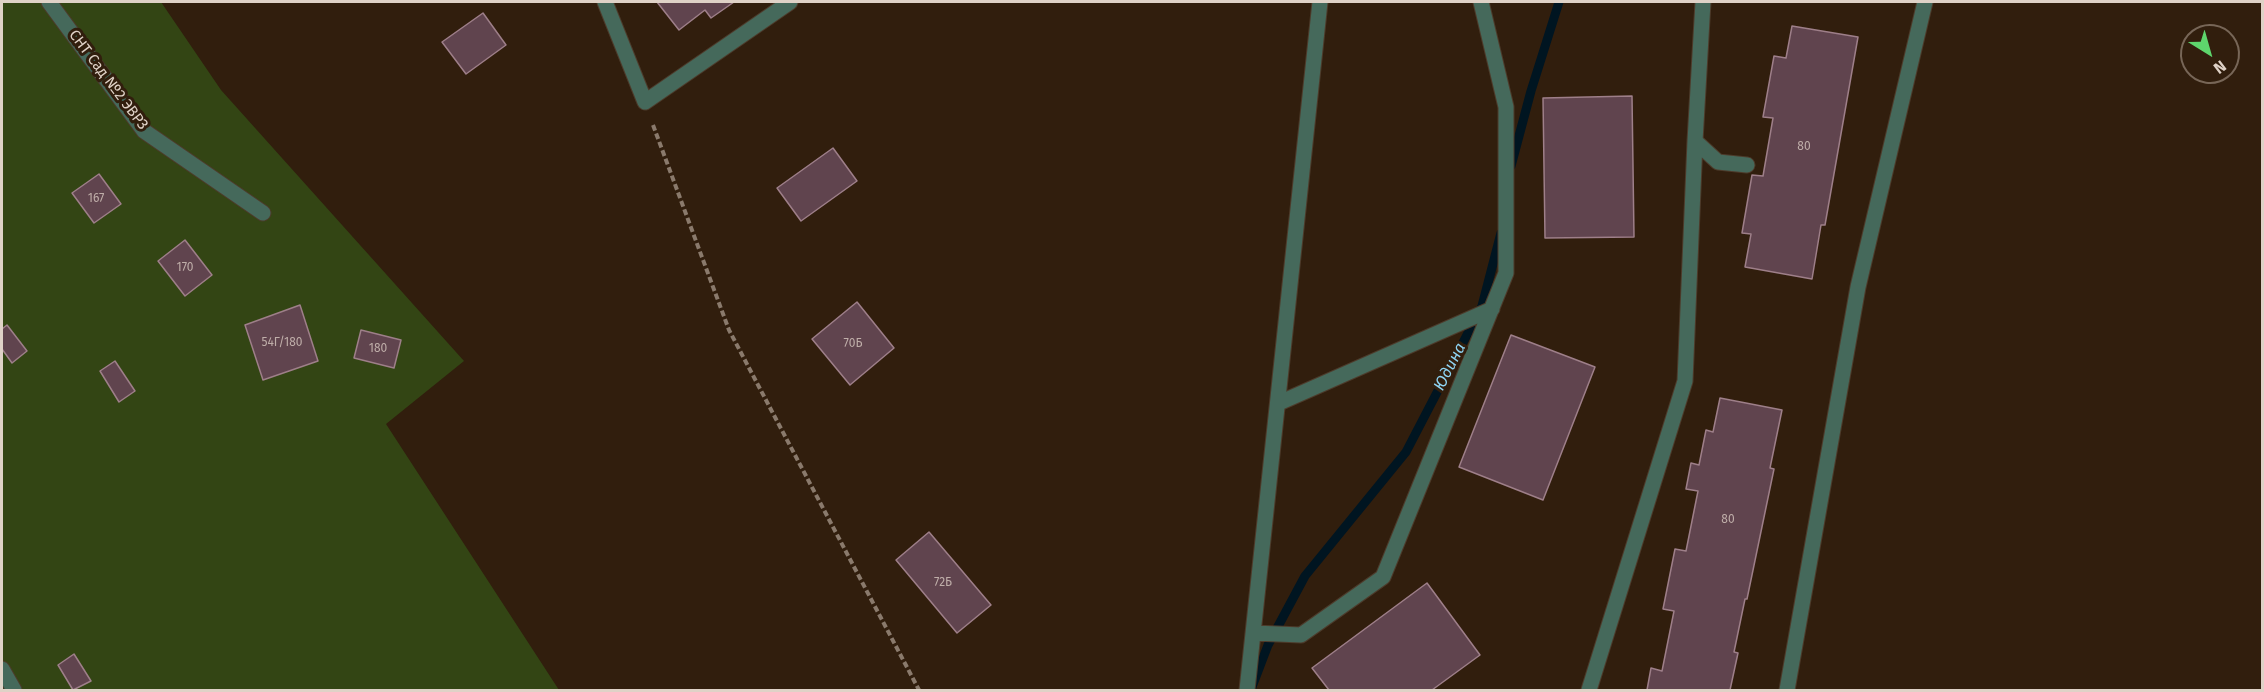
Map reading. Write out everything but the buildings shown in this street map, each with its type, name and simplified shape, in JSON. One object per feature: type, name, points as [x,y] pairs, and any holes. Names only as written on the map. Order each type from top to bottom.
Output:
[{"type":"street","name":"СНТ Сад №2 ЭВРЗ","points":[[49,2],[144,131],[263,213]]},
{"type":"street","points":[[605,2],[645,102],[790,2]]},
{"type":"street","points":[[1247,690],[1320,2]]},
{"type":"street","points":[[1254,633],[1300,635],[1383,577],[1506,273],[1506,107],[1481,2]]},
{"type":"street","points":[[1589,690],[1685,381],[1703,2]]},
{"type":"street","points":[[1787,690],[1858,287],[1925,2]]},
{"type":"street","points":[[1695,141],[1718,162],[1747,165]]},
{"type":"street","points":[[1279,404],[1492,309]]},
{"type":"street","points":[[2,669],[14,690]]},
{"type":"path","points":[[645,102],[729,330],[919,690]]},
{"type":"green space","points":[[2,2],[161,2],[221,90],[464,361],[386,424],[559,690],[2,690]]},
{"type":"waterway","name":"Юдина","points":[[1511,166],[1531,91],[1559,2]]},
{"type":"waterway","name":"Юдина","points":[[1252,687],[1268,645],[1305,576],[1406,452],[1482,306],[1501,233]]}]
